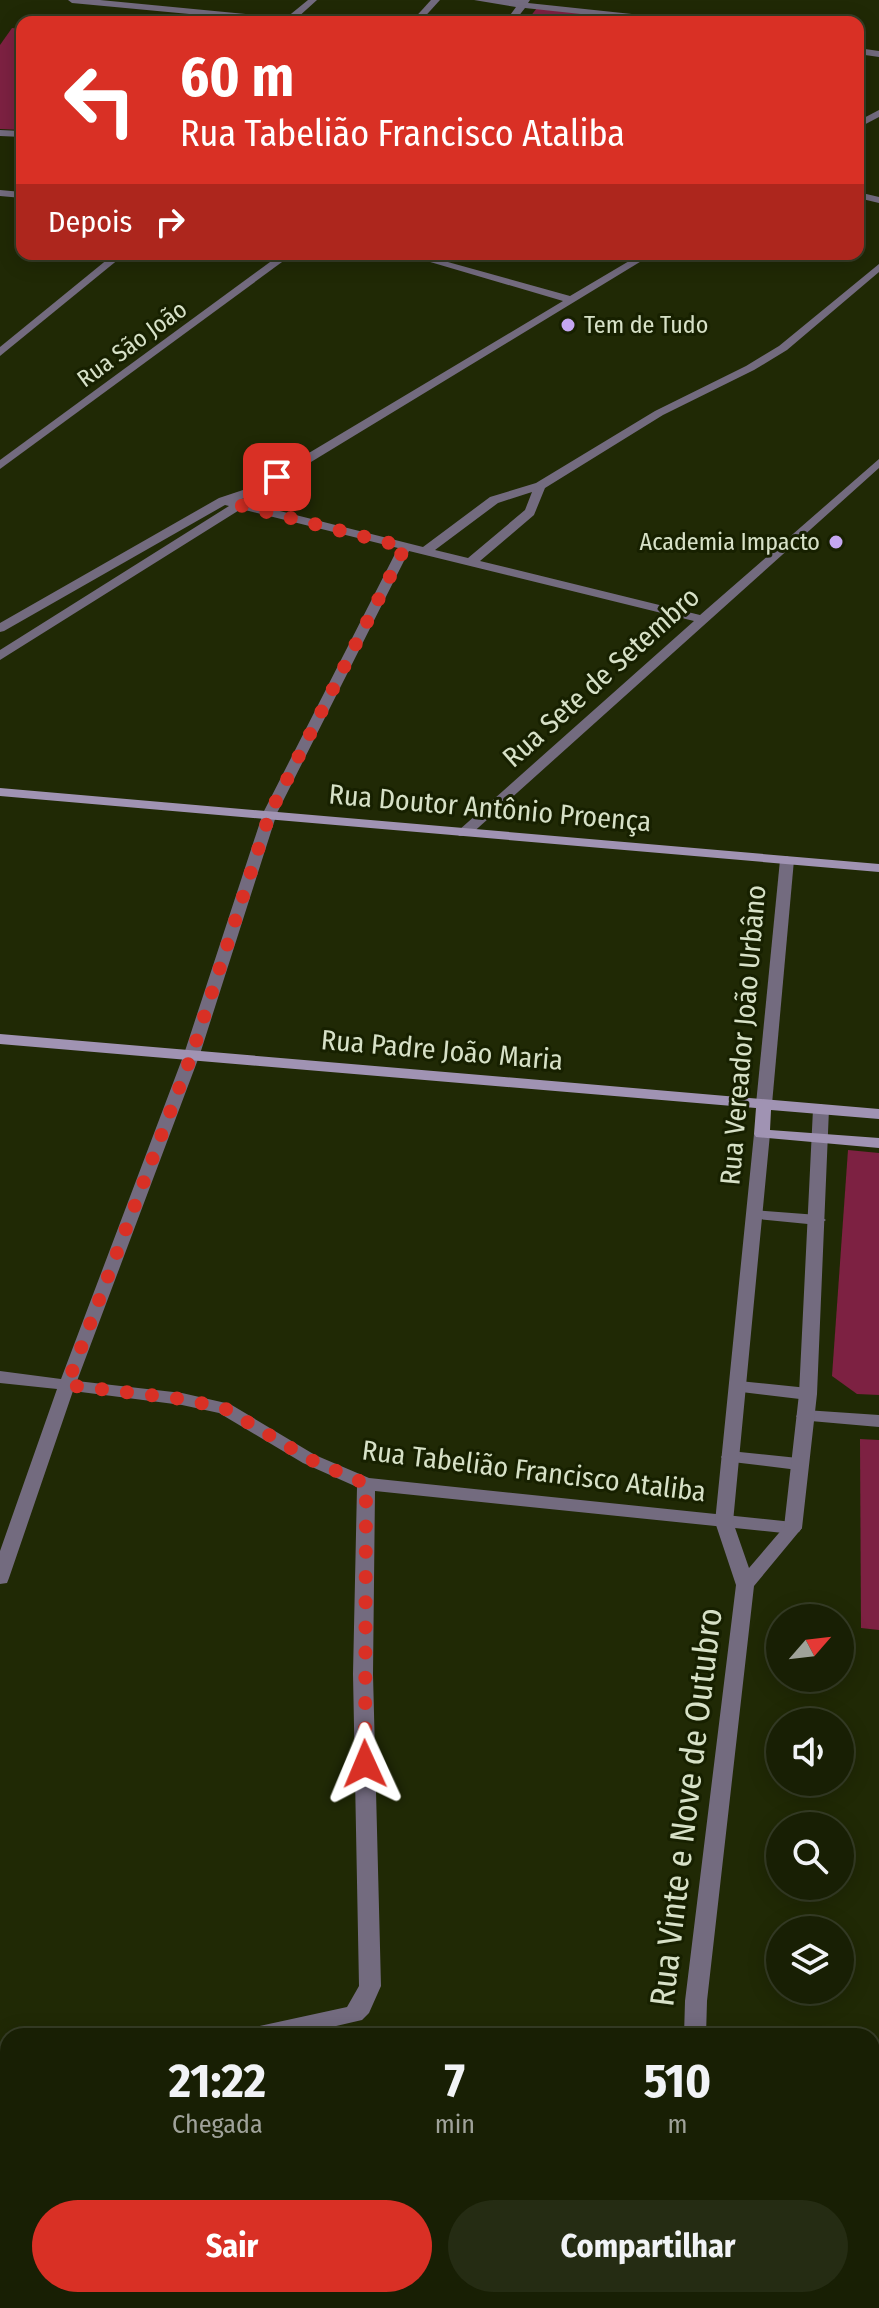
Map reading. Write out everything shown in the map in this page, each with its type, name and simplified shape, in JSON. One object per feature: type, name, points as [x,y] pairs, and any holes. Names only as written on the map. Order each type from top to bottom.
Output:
[{"type":"main road","name":"Rua Doutor Antônio Proença","points":[[0,792],[879,868]]},
{"type":"main road","name":"Rua Padre João Maria","points":[[0,1039],[879,1114]]},
{"type":"main road","name":"Rua Vereador João Urbâno","points":[[762,1134],[764,1104]]},
{"type":"main road","points":[[762,1134],[879,1143]]},
{"type":"street","points":[[72,0],[236,16]]},
{"type":"street","points":[[141,7],[150,0]]},
{"type":"street","points":[[294,16],[313,0]]},
{"type":"street","points":[[421,16],[436,0]]},
{"type":"street","points":[[478,0],[524,2],[625,16]]},
{"type":"street","points":[[0,353],[113,260]]},
{"type":"street","name":"Rua São João","points":[[0,466],[280,260]]},
{"type":"street","points":[[441,260],[572,300]]},
{"type":"street","points":[[0,656],[239,505],[256,490],[638,260]]},
{"type":"street","points":[[424,552],[494,500],[540,486],[659,413],[783,348],[879,267]]},
{"type":"street","name":"Rua Sete de Setembro","points":[[464,833],[879,462]]},
{"type":"street","points":[[471,562],[530,512],[540,486]]},
{"type":"street","points":[[0,628],[223,501],[256,490]]},
{"type":"street","points":[[223,501],[701,619]]},
{"type":"street","points":[[0,1578],[67,1385],[192,1054],[270,813],[405,547]]},
{"type":"street","points":[[77,584],[100,591]]},
{"type":"street","name":"Rua Vereador João Urbâno","points":[[764,1104],[787,860]]},
{"type":"street","points":[[793,1528],[808,1394],[821,1109]]},
{"type":"street","name":"Rua Vereador João Urbâno","points":[[724,1522],[762,1134]]},
{"type":"street","name":"Rua Vereador João Urbâno","points":[[754,1215],[818,1220]]},
{"type":"street","name":"Rua Tabelião Francisco Ataliba","points":[[0,1377],[182,1399],[224,1408],[309,1459],[366,1484],[793,1528]]},
{"type":"street","points":[[739,1387],[808,1394]]},
{"type":"street","points":[[805,1416],[879,1421]]},
{"type":"street","points":[[730,1457],[798,1464]]},
{"type":"street","points":[[293,2028],[346,2017],[361,2007],[370,1986],[363,1674],[366,1484]]},
{"type":"street","name":"Rua Vinte e Nove de Outubro","points":[[695,2028],[745,1585],[724,1522]]},
{"type":"street","name":"Rua Vinte e Nove de Outubro","points":[[745,1585],[793,1528]]},
{"type":"shaded area","points":[[537,8],[610,16],[531,16]]},
{"type":"shaded area","points":[[12,28],[16,28],[16,130],[0,129],[0,45]]},
{"type":"shaded area","points":[[848,1150],[879,1153],[879,1395],[857,1394],[832,1376]]},
{"type":"shaded area","points":[[860,1439],[879,1440],[879,1630],[861,1628]]},
{"type":"place","name":"Tem de Tudo","points":[[568,325]]},
{"type":"place","name":"Academia Impacto","points":[[836,542]]},
{"type":"route","points":[[277,477],[239,505],[405,547],[270,813],[192,1054],[67,1385],[182,1399],[224,1408],[309,1459],[366,1484],[365,1764]]}]
